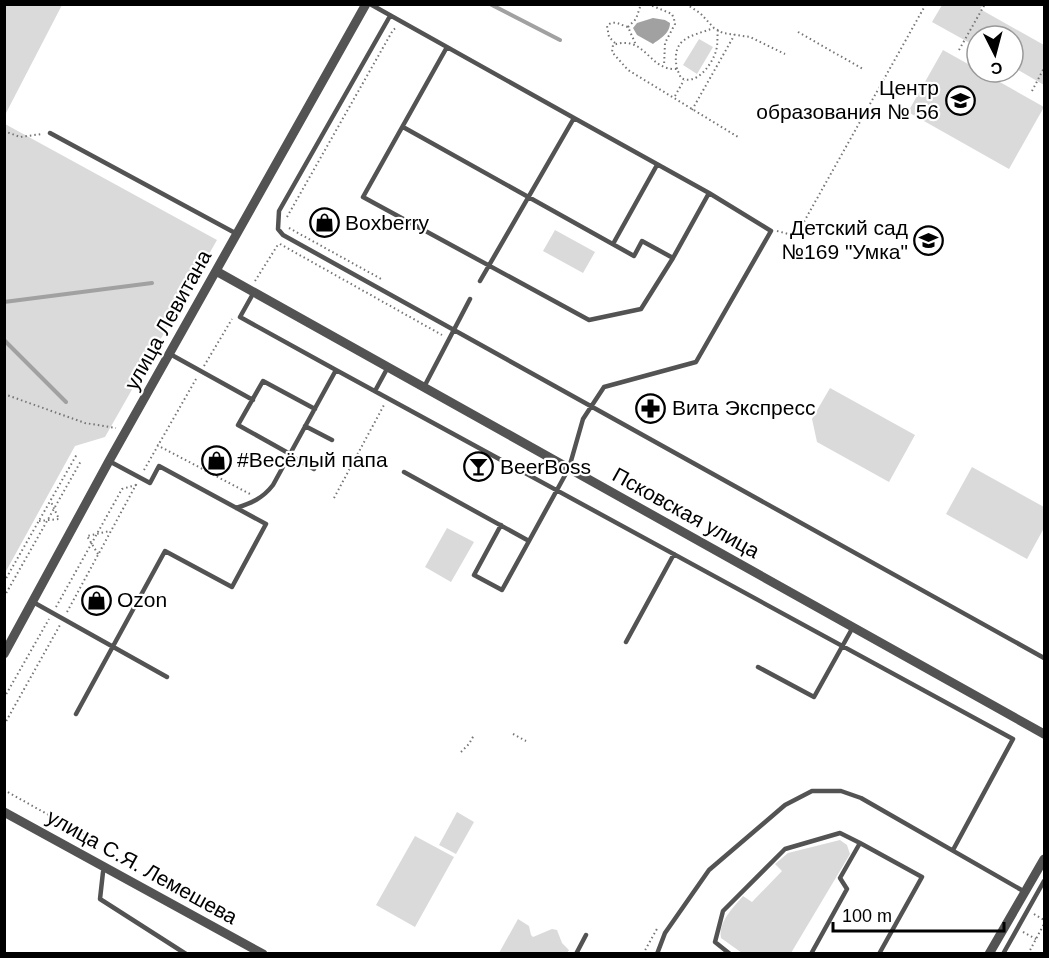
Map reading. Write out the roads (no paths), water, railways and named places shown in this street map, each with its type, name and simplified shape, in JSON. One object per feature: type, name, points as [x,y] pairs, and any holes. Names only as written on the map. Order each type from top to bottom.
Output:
[{"type":"street","name":"улица Левитана","points":[[4,654],[126,431],[368,4]]},
{"type":"street","name":"Псковская улица","points":[[216,271],[1044,734]]},
{"type":"street","name":"улица С.Я. Лемешева","points":[[4,812],[263,954]]},
{"type":"street","points":[[989,954],[1044,859]]},
{"type":"lane","points":[[368,4],[709,194],[771,231],[696,362],[604,387],[583,419],[569,468],[502,590],[474,575],[501,525]]},
{"type":"lane","points":[[390,16],[279,211],[278,229],[284,235],[1044,656]]},
{"type":"lane","points":[[447,48],[363,197],[488,267],[590,320],[640,309],[673,258],[709,194]]},
{"type":"lane","points":[[480,281],[574,118]]},
{"type":"lane","points":[[403,127],[634,256],[642,241],[673,258]]},
{"type":"lane","points":[[51,134],[237,234]]},
{"type":"lane","points":[[613,244],[657,165]]},
{"type":"lane","points":[[254,292],[240,317],[1014,739],[952,850]]},
{"type":"lane","points":[[424,387],[470,299]]},
{"type":"lane","points":[[170,354],[253,400]]},
{"type":"lane","points":[[375,391],[388,367]]},
{"type":"lane","points":[[236,508],[252,503],[265,495],[290,455],[336,370]]},
{"type":"lane","points":[[314,469],[238,426],[263,381],[315,409]]},
{"type":"lane","points":[[305,426],[332,440]]},
{"type":"lane","points":[[76,714],[165,551],[232,587],[266,524],[159,466],[150,483],[110,461]]},
{"type":"lane","points":[[404,472],[529,541]]},
{"type":"lane","points":[[626,642],[674,554]]},
{"type":"lane","points":[[33,602],[167,677]]},
{"type":"lane","points":[[758,667],[814,697],[853,627]]},
{"type":"lane","points":[[657,954],[665,933],[709,870],[785,805],[812,791],[841,791],[861,798],[1025,892]]},
{"type":"lane","points":[[730,954],[715,942],[723,911],[785,849],[840,833],[922,877],[879,954]]},
{"type":"lane","points":[[811,954],[847,890],[840,878],[860,843]]},
{"type":"lane","points":[[105,867],[100,899],[186,954]]},
{"type":"lane","points":[[1003,954],[1044,881]]},
{"type":"lane","points":[[576,954],[586,935]]},
{"type":"waterway","points":[[490,4],[560,40]]},
{"type":"waterway","points":[[4,302],[152,283]]},
{"type":"waterway","points":[[4,340],[66,402]]},
{"type":"place","name":"Центр образования № 56","points":[[960,100]]},
{"type":"place","name":"Boxberry","points":[[324,223]]},
{"type":"place","name":"Детский сад №169 \"Умка\"","points":[[929,240]]},
{"type":"place","name":"Вита Экспресс","points":[[651,408]]},
{"type":"place","name":"#Весёлый папа","points":[[216,460]]},
{"type":"place","name":"BeerBoss","points":[[479,467]]},
{"type":"place","name":"Ozon","points":[[96,600]]}]
